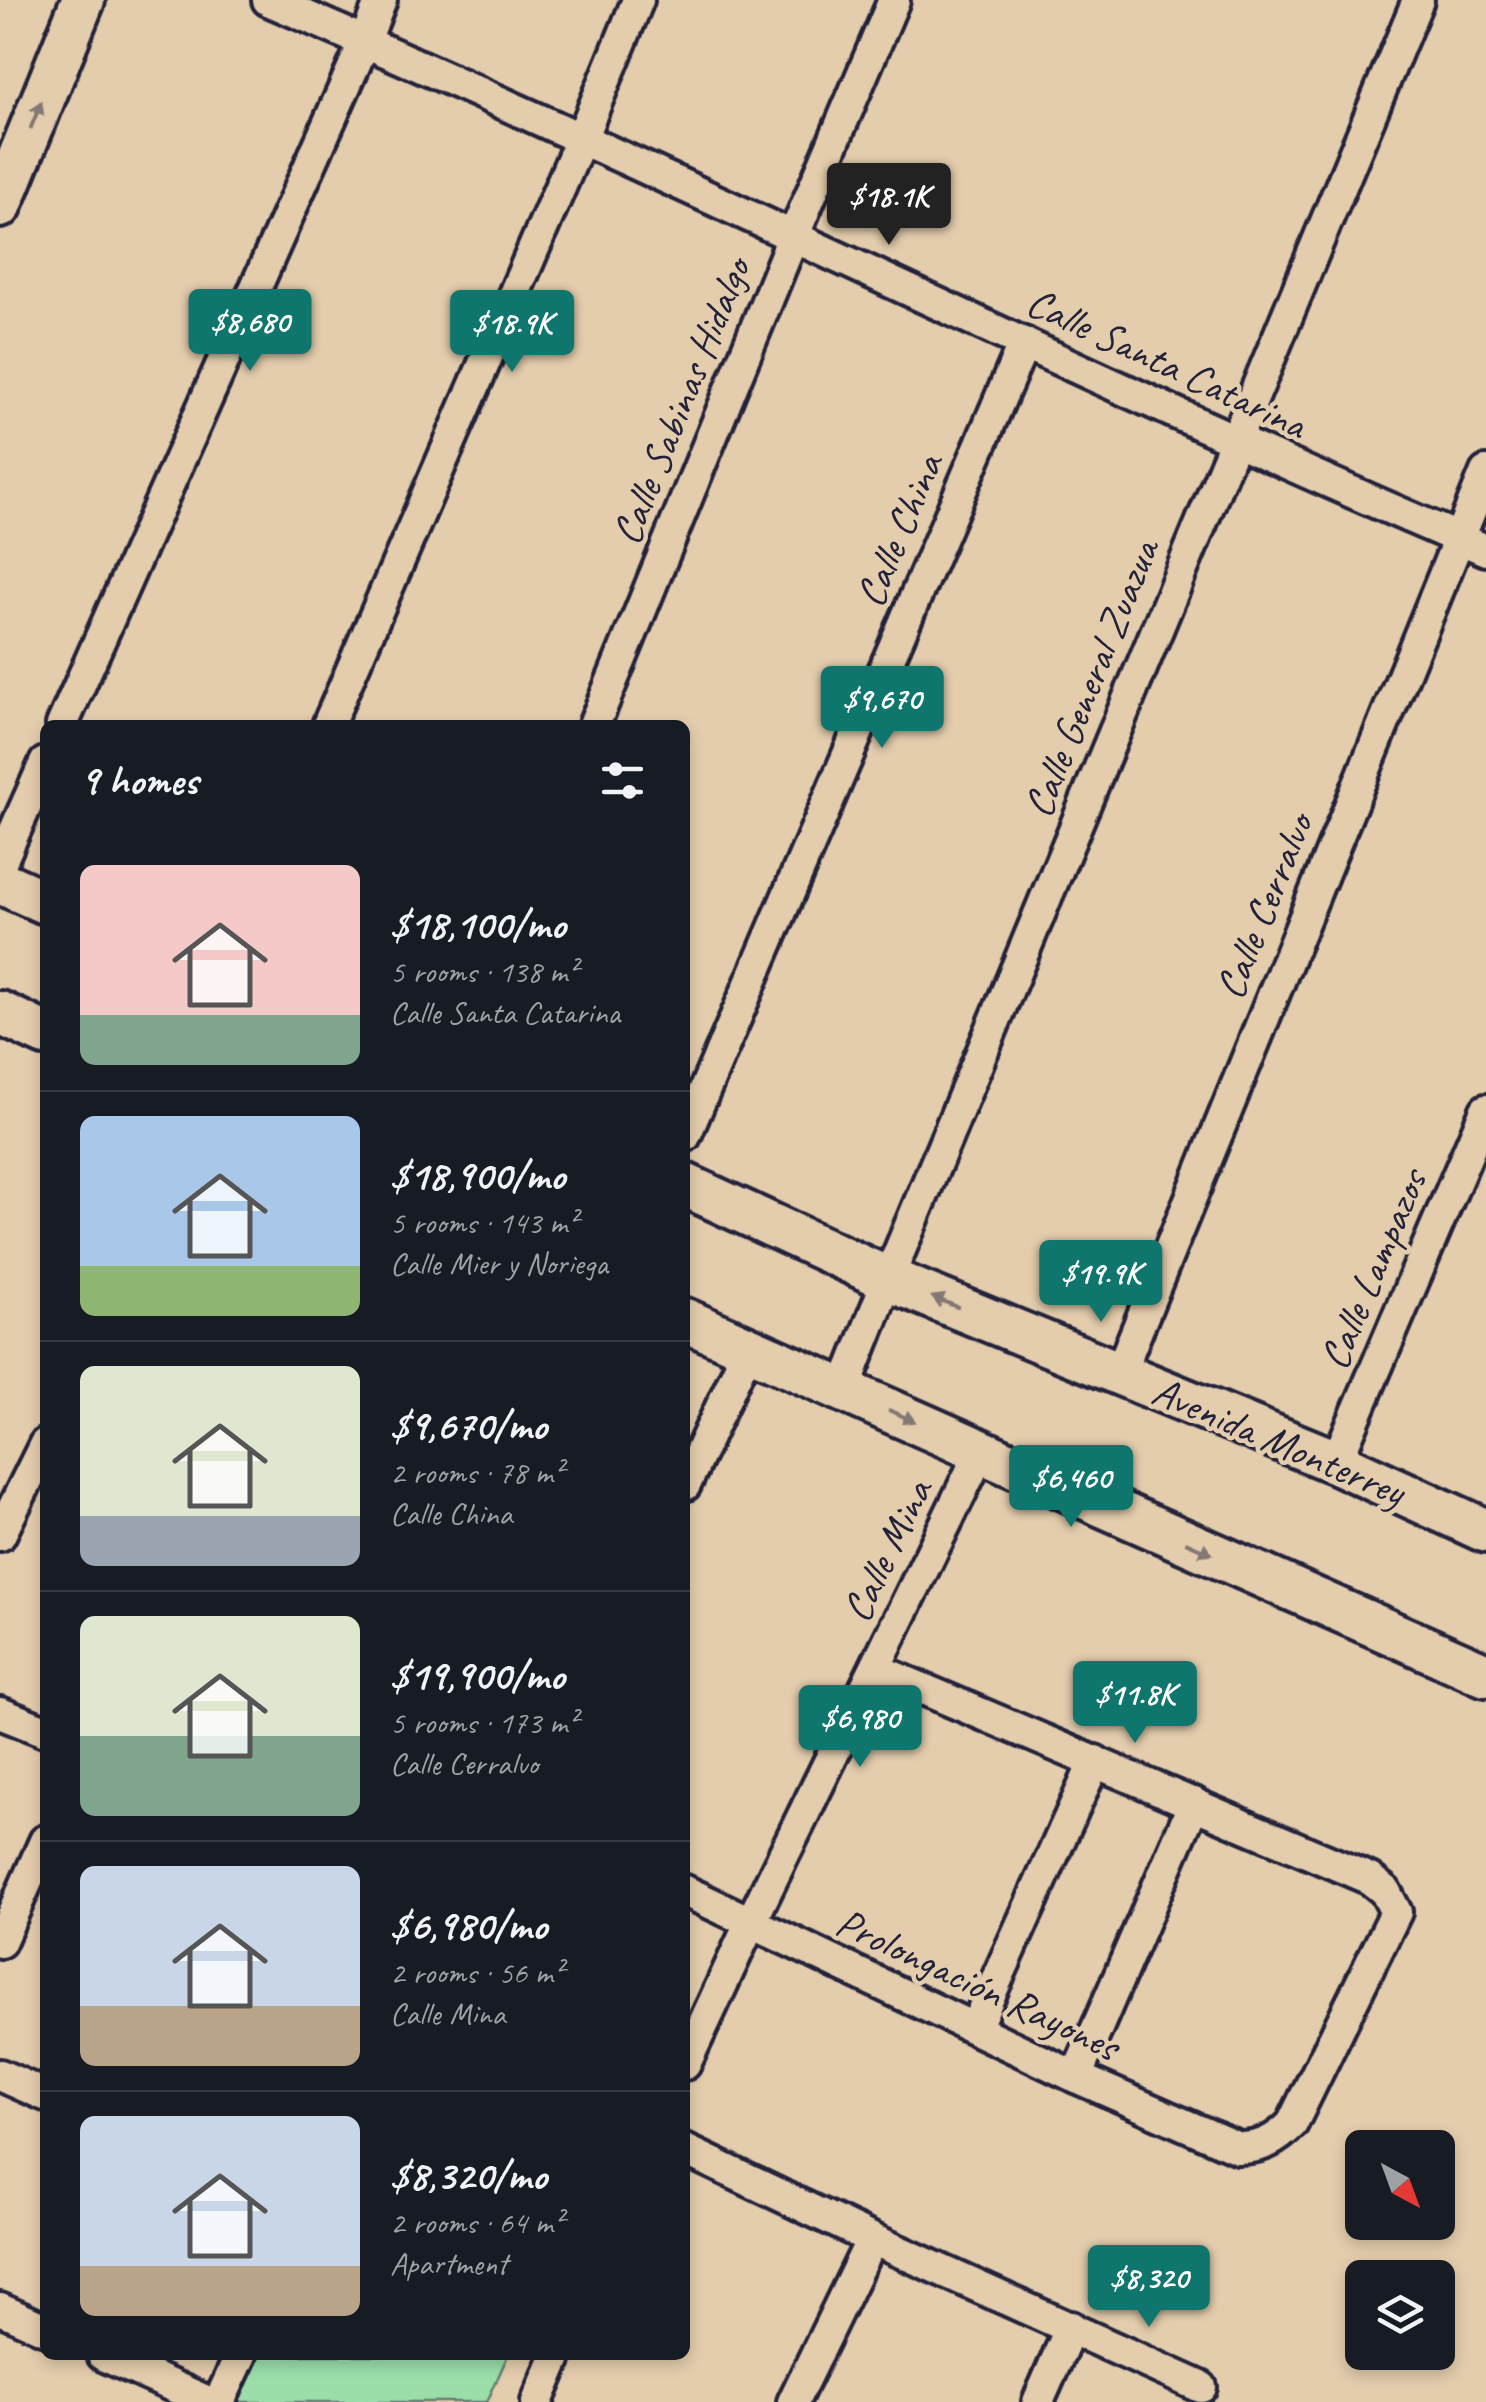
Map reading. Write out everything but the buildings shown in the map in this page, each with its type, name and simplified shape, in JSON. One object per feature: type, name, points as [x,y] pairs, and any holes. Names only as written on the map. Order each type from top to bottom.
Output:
[{"type":"street","points":[[0,206],[83,0]]},
{"type":"street","name":"Calle Santa Catarina","points":[[268,0],[581,139],[1234,441],[1472,544]]},
{"type":"street","points":[[64,720],[381,0]]},
{"type":"street","points":[[330,720],[638,0]]},
{"type":"street","name":"Calle Sabinas Hidalgo","points":[[596,720],[894,0]]},
{"type":"street","name":"Calle General Zuazua","points":[[844,1390],[1418,0]]},
{"type":"street","name":"Calle China","points":[[690,1124],[1024,343]]},
{"type":"street","name":"Calle Cerralvo","points":[[1120,1372],[1472,544],[1486,472]]},
{"type":"street","points":[[0,864],[40,774]]},
{"type":"street","points":[[0,882],[40,900]]},
{"type":"street","points":[[0,1013],[40,1032]]},
{"type":"street","name":"Calle Lampazos","points":[[1336,1462],[1486,1110]]},
{"type":"street","name":"Avenida Monterrey","points":[[690,1187],[888,1278],[1336,1462],[1486,1531]]},
{"type":"street","points":[[690,1322],[1486,1676]]},
{"type":"street","points":[[690,1474],[748,1348]]},
{"type":"street","name":"Calle Mina","points":[[690,2053],[981,1451]]},
{"type":"street","points":[[0,1534],[40,1454]]},
{"type":"street","points":[[876,1669],[1194,1803],[1076,2077]]},
{"type":"street","points":[[0,1713],[40,1730]]},
{"type":"street","points":[[975,2028],[1094,1762]]},
{"type":"street","name":"Prolongación Rayones","points":[[690,1894],[1076,2077],[1238,2148],[1254,2148],[1273,2141],[1292,2124],[1396,1912],[1385,1892],[1370,1879],[1194,1803]]},
{"type":"street","points":[[0,1942],[40,1860]]},
{"type":"street","points":[[0,2075],[40,2093]]},
{"type":"street","points":[[690,2152],[1201,2387]]},
{"type":"street","points":[[794,2402],[872,2239]]},
{"type":"street","points":[[0,2309],[40,2327]]},
{"type":"street","points":[[1038,2402],[1071,2328]]},
{"type":"street","points":[[114,2360],[208,2402]]},
{"type":"street","points":[[220,2402],[238,2360]]},
{"type":"street","points":[[537,2402],[555,2360]]},
{"type":"green space","points":[[249,2360],[506,2360],[487,2402],[229,2402]]}]
